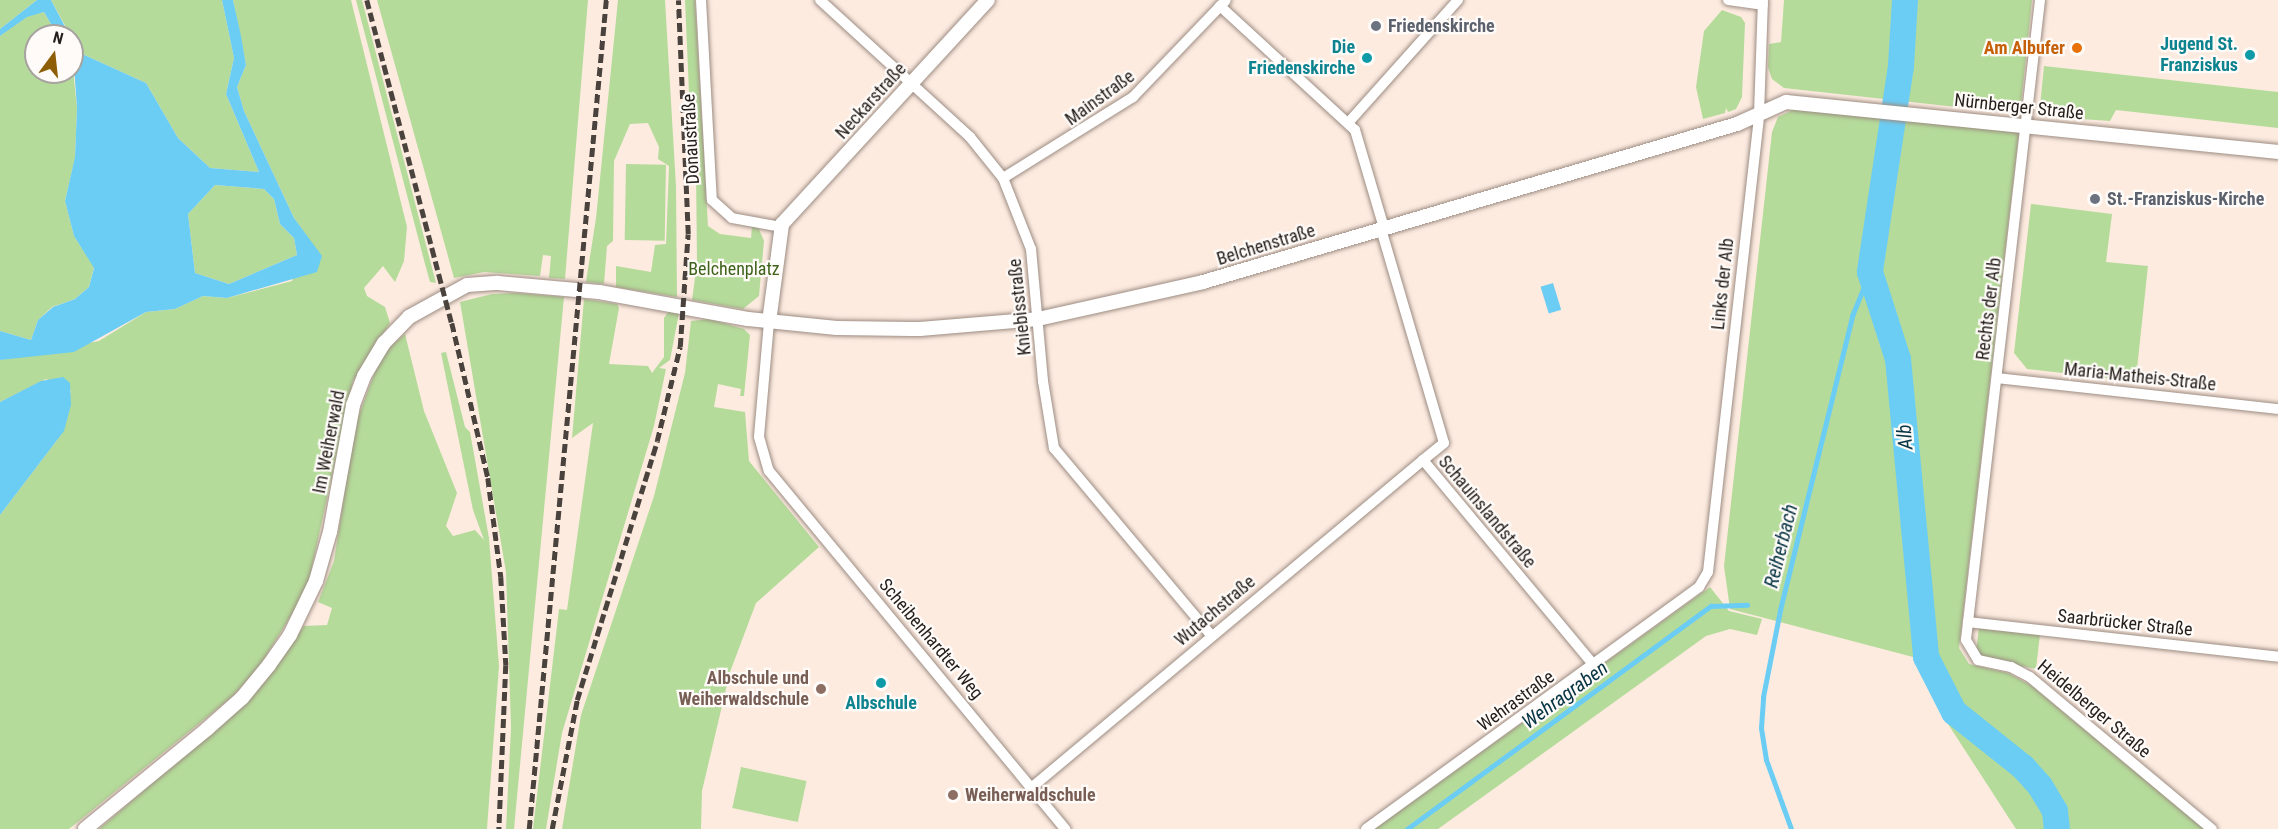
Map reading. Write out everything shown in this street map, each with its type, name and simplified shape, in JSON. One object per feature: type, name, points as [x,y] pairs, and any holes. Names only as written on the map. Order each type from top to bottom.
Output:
[{"type":"street","name":"Donaustraße","points":[[701,0],[712,200],[732,218],[781,227]]},
{"type":"street","name":"Kniebisstraße","points":[[820,0],[970,137],[1003,178],[1031,249],[1054,448],[1211,635]]},
{"type":"street","name":"Neckarstraße","points":[[781,227],[988,0]]},
{"type":"street","points":[[1348,123],[1458,0]]},
{"type":"street","points":[[1728,0],[1763,2]]},
{"type":"street","name":"Rechts der Alb","points":[[1968,622],[2040,0]]},
{"type":"street","name":"Links der Alb","points":[[1708,572],[1759,114],[1763,2]]},
{"type":"street","name":"Schauinslandstraße","points":[[1223,3],[1348,123],[1360,140],[1443,443],[1423,460],[1594,665]]},
{"type":"street","name":"Mainstraße","points":[[1003,178],[1134,97],[1223,3]]},
{"type":"street","name":"Nürnberger Straße","points":[[1759,114],[1786,102],[2278,152]]},
{"type":"street","name":"Belchenstraße","points":[[769,322],[920,329],[1038,319],[1203,282],[1716,131],[1759,114]]},
{"type":"street","points":[[769,322],[781,227]]},
{"type":"street","name":"Im Weiherwald","points":[[85,829],[242,698],[290,634],[323,559],[357,391],[384,343],[409,317],[457,288],[498,283],[609,293],[769,322]]},
{"type":"street","name":"Scheibenhardter Weg","points":[[769,322],[759,437],[761,454],[769,471],[1065,829]]},
{"type":"street","name":"Maria-Matheis-Straße","points":[[1997,378],[2278,409]]},
{"type":"street","name":"Wutachstraße","points":[[1030,788],[1423,460]]},
{"type":"street","name":"Wehrastraße","points":[[1366,829],[1698,587],[1708,572]]},
{"type":"street","name":"Saarbrücker Straße","points":[[1968,622],[2278,657]]},
{"type":"street","name":"Heidelberger Straße","points":[[1968,622],[1966,640],[1974,656],[2020,670],[2212,829]]},
{"type":"green space","points":[[0,0],[37,0],[0,29]]},
{"type":"green space","points":[[51,0],[222,0],[234,58],[226,94],[259,172],[210,168],[178,138],[146,83],[84,55],[84,24],[64,24]]},
{"type":"green space","points":[[233,0],[351,0],[407,227],[404,261],[395,282],[383,266],[364,288],[367,296],[385,307],[390,323],[353,381],[309,580],[299,603],[259,667],[233,696],[69,829],[0,829],[0,515],[57,440],[71,391],[46,379],[0,402],[0,360],[99,341],[146,312],[175,309],[203,296],[227,298],[292,281],[306,235],[294,218],[244,111],[237,87],[246,65]]},
{"type":"green space","points":[[356,0],[362,0],[436,283],[430,282]]},
{"type":"green space","points":[[377,0],[588,0],[565,279],[549,278],[551,256],[543,255],[540,276],[484,272],[454,278]]},
{"type":"green space","points":[[618,0],[665,0],[676,186],[677,297],[616,287],[616,266],[651,272],[655,245],[666,244],[669,166],[658,159],[659,147],[648,123],[630,124],[614,161],[613,241],[607,246],[604,284],[586,282],[596,218]]},
{"type":"green space","name":"Belchenplatz","points":[[685,0],[695,0],[708,226],[720,234],[751,238],[752,226],[758,227],[764,241],[759,296],[743,309],[692,300],[697,263],[696,168],[692,162]]},
{"type":"green space","points":[[1784,0],[2032,0],[2020,114],[1784,88],[1772,79],[1768,67],[1769,44],[1781,42]]},
{"type":"green space","points":[[1722,10],[1741,17],[1745,23],[1742,97],[1736,109],[1728,112],[1726,108],[1725,113],[1703,119],[1696,87],[1704,31]]},
{"type":"green space","points":[[44,12],[51,24],[24,24],[24,84],[74,84],[77,108],[75,158],[65,201],[74,236],[94,267],[89,287],[75,299],[52,307],[38,320],[31,340],[0,331],[0,36],[27,16]]},
{"type":"green space","points":[[2044,66],[2278,92],[2278,128],[2116,110],[2110,121],[2039,116]]},
{"type":"green space","points":[[1795,109],[2019,132],[1959,648],[1969,664],[2008,673],[2032,686],[2204,829],[2016,829],[1948,724],[1913,657],[1730,609],[1724,566],[1772,132],[1778,117]]},
{"type":"green space","points":[[626,164],[666,165],[665,241],[625,240]]},
{"type":"green space","points":[[215,185],[264,189],[274,199],[280,224],[294,238],[297,255],[229,284],[195,273],[188,214]]},
{"type":"green space","points":[[2031,204],[2112,214],[2106,262],[2148,266],[2137,369],[2132,381],[2027,369],[2014,353]]},
{"type":"green space","points":[[516,293],[564,297],[514,829],[506,829],[511,728],[506,572],[460,302],[492,294]]},
{"type":"green space","points":[[584,299],[617,304],[619,308],[609,364],[648,366],[652,373],[664,357],[664,318],[669,311],[679,313],[670,360],[659,368],[666,369],[654,426],[562,733],[546,829],[533,829],[559,609],[567,610],[593,423],[572,438]]},
{"type":"green space","points":[[709,319],[744,329],[750,335],[744,396],[740,396],[741,389],[718,384],[714,407],[745,412],[749,461],[819,547],[756,603],[730,672],[702,791],[701,829],[562,829],[581,715],[654,496],[685,373],[691,321]]},
{"type":"green space","points":[[405,334],[424,411],[457,493],[446,526],[453,536],[475,530],[484,540],[473,510],[441,353],[446,352],[465,427],[470,432],[489,538],[499,666],[487,829],[99,829],[249,701],[304,626],[327,625],[332,608],[318,602],[334,561],[355,425],[378,364],[391,346]]},
{"type":"green space","points":[[1710,587],[1729,611],[1762,619],[1757,635],[1730,629],[1706,636],[1438,829],[1375,829]]},
{"type":"green space","points":[[1979,627],[2040,634],[2036,669],[1985,659],[1976,653]]},
{"type":"green space","points":[[741,767],[807,781],[798,822],[732,808]]},
{"type":"water","points":[[37,0],[51,0],[64,24],[51,24],[44,12],[27,17],[0,36],[0,29]]},
{"type":"water","points":[[222,0],[233,0],[246,65],[237,87],[244,111],[294,218],[322,256],[317,272],[227,298],[203,296],[175,309],[146,312],[74,352],[0,360],[0,331],[31,340],[38,320],[53,307],[75,299],[89,287],[94,268],[74,236],[65,201],[75,157],[77,108],[75,84],[84,84],[84,55],[146,83],[178,138],[210,168],[259,172],[226,94],[234,58]],"holes":[[[215,185],[264,189],[274,199],[280,224],[294,238],[297,255],[229,284],[195,273],[188,214]]]},
{"type":"water","points":[[1553,283],[1561,310],[1549,314],[1541,287]]},
{"type":"water","points":[[63,377],[70,383],[71,405],[64,431],[0,515],[0,402],[41,381]]},
{"type":"waterway","name":"Alb","points":[[1905,0],[1901,66],[1870,272],[1898,359],[1926,657],[1954,712],[2023,767],[2040,786],[2055,811],[2057,829]]},
{"type":"waterway","name":"Reiherbach","points":[[1791,829],[1766,760],[1761,728],[1763,697],[1780,610],[1852,316],[1870,272]]},
{"type":"waterway","name":"Wehragraben","points":[[1407,829],[1711,606],[1747,605]]},
{"type":"railway","points":[[367,0],[452,323],[488,478],[501,577],[506,665],[499,829]]},
{"type":"railway","points":[[529,829],[606,0]]},
{"type":"railway","points":[[552,829],[577,700],[657,441],[680,347],[688,234],[678,0]]},
{"type":"place","name":"Friedenskirche","points":[[1376,26]]},
{"type":"place","name":"Am Albufer","points":[[2077,48]]},
{"type":"place","name":"Jugend St. Franziskus","points":[[2250,55]]},
{"type":"place","name":"Die Friedenskirche","points":[[1367,58]]},
{"type":"place","name":"St.-Franziskus-Kirche","points":[[2095,199]]},
{"type":"place","name":"Albschule","points":[[881,683]]},
{"type":"place","name":"Albschule und Weiherwaldschule","points":[[821,689]]},
{"type":"place","name":"Weiherwaldschule","points":[[953,795]]}]
